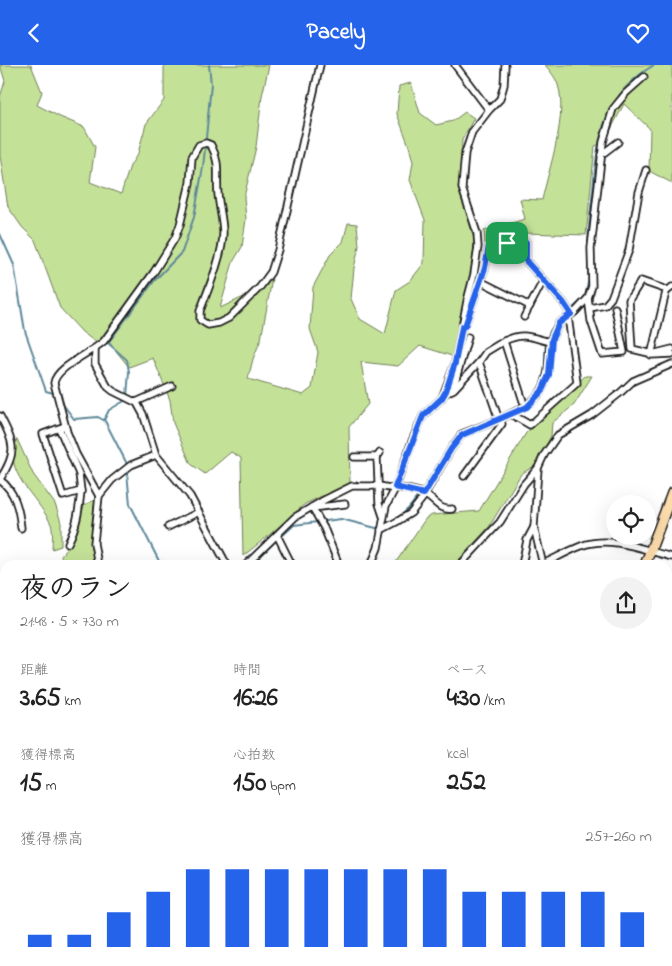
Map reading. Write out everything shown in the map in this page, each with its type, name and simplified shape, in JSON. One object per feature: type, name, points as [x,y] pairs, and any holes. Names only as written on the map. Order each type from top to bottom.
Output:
[{"type":"main road","points":[[647,560],[672,493]]},
{"type":"street","points":[[68,543],[75,531],[81,491],[79,474],[62,427],[60,405],[54,383],[55,377],[62,369],[95,349],[104,341],[128,309],[175,238],[190,183],[192,157],[199,145],[206,143],[212,145],[217,156],[218,194],[223,234],[220,252],[200,311],[200,320],[208,325],[219,323],[229,318],[260,287],[271,272],[278,250],[320,65]]},
{"type":"street","points":[[455,65],[489,110]]},
{"type":"street","points":[[373,560],[378,548],[386,506],[423,416],[442,398],[455,363],[474,275],[478,247],[476,233],[462,188],[465,153],[472,132],[500,99],[504,85],[505,65]]},
{"type":"street","points":[[382,524],[398,521],[411,513],[451,449],[462,435],[527,407],[542,391],[549,375],[550,342],[559,323],[588,298],[592,286],[591,248],[602,141],[613,109],[626,93],[644,77]]},
{"type":"street","points":[[601,155],[618,142]]},
{"type":"street","points":[[590,308],[605,305],[611,298],[629,250],[639,192],[646,170]]},
{"type":"street","points":[[462,327],[465,326],[489,246],[518,239],[526,242],[526,261],[567,308],[570,315],[577,383],[530,425],[511,414]]},
{"type":"street","points":[[480,281],[530,306]]},
{"type":"street","points":[[524,317],[543,281]]},
{"type":"street","points":[[653,355],[652,351],[669,288],[641,281],[629,299],[632,349],[653,355],[657,352],[672,349]]},
{"type":"street","points":[[588,298],[591,321],[602,354],[624,352],[653,355],[672,354]]},
{"type":"street","points":[[615,308],[624,352]]},
{"type":"street","points":[[444,394],[469,375],[486,352],[504,341],[517,335],[550,342]]},
{"type":"street","points":[[453,389],[468,337]]},
{"type":"street","points":[[504,341],[524,401]]},
{"type":"street","points":[[95,349],[95,364],[108,387],[133,400],[143,415],[156,455],[190,496],[225,560]]},
{"type":"street","points":[[464,475],[498,432],[502,424],[498,418],[479,362]]},
{"type":"street","points":[[465,560],[500,522],[524,484],[538,468],[544,455],[558,435],[592,415],[633,381],[672,364]]},
{"type":"street","points":[[133,400],[172,386]]},
{"type":"street","points":[[0,416],[12,439],[11,463],[0,479],[9,487],[16,503],[21,528]]},
{"type":"street","points":[[62,427],[43,434],[63,496],[81,491]]},
{"type":"street","points":[[62,427],[99,496]]},
{"type":"street","points":[[97,560],[94,543],[99,496],[112,480],[123,471],[156,455]]},
{"type":"street","points":[[354,457],[378,455],[379,504],[382,524]]},
{"type":"street","points":[[538,468],[534,527],[542,560]]},
{"type":"street","points":[[252,560],[296,517],[352,486],[379,486],[416,492],[424,494],[437,506],[447,510],[452,509]]},
{"type":"street","points":[[312,508],[345,504]]},
{"type":"street","points":[[312,508],[322,525],[337,560]]},
{"type":"street","points":[[168,527],[199,512]]},
{"type":"street","points":[[523,560],[527,540],[534,527]]},
{"type":"street","points":[[278,536],[290,560]]},
{"type":"street","points":[[553,560],[583,545],[600,543],[617,543],[672,557]]},
{"type":"green space","points":[[0,65],[31,65],[42,92],[37,105],[84,127],[95,147],[90,182],[121,194],[130,166],[138,153],[146,124],[164,100],[164,65],[269,65],[262,96],[256,147],[244,197],[246,219],[242,247],[233,262],[220,308],[250,294],[258,294],[272,279],[261,339],[248,379],[303,395],[312,388],[318,352],[310,329],[313,287],[330,255],[343,242],[348,223],[357,224],[359,246],[354,268],[351,299],[360,319],[385,334],[396,290],[410,281],[424,263],[425,220],[410,180],[413,162],[397,114],[399,86],[411,83],[420,113],[436,125],[453,121],[465,112],[474,118],[462,140],[460,185],[474,240],[472,269],[452,356],[420,346],[398,366],[361,362],[368,404],[349,427],[350,483],[305,504],[243,556],[241,458],[231,452],[205,474],[191,464],[173,423],[170,400],[153,358],[129,367],[108,341],[94,341],[82,332],[60,308],[35,240],[22,227],[8,207],[0,156],[0,97],[5,81]]},
{"type":"green space","points":[[545,65],[672,65],[672,183],[649,171],[650,129],[624,104],[604,143],[595,146],[586,235],[525,233],[485,244],[484,231],[525,219],[520,199],[542,200],[556,142],[561,111],[558,85]]},
{"type":"green space","points":[[585,376],[592,376],[574,405],[552,423],[551,436],[536,465],[521,474],[489,527],[459,560],[397,560],[426,518],[432,515],[479,511],[526,433]]},
{"type":"green space","points":[[17,439],[33,474],[55,504],[61,522],[61,546],[52,549],[50,522],[17,472],[13,451]]},
{"type":"green space","points":[[95,500],[91,541],[94,560],[62,560],[61,556],[75,536],[84,505]]},
{"type":"waterway","points":[[206,138],[211,84],[209,65]]},
{"type":"waterway","points":[[588,248],[597,152],[606,119],[614,103],[624,90],[637,77],[654,65]]},
{"type":"waterway","points":[[127,396],[129,372],[127,360],[108,343],[155,280],[182,252],[194,217],[205,149]]},
{"type":"waterway","points":[[0,234],[14,265],[25,331],[46,391],[56,396]]},
{"type":"waterway","points":[[570,311],[585,297],[589,278],[588,258]]},
{"type":"waterway","points":[[545,372],[547,339],[549,332],[557,322]]},
{"type":"waterway","points":[[530,399],[537,392]]},
{"type":"waterway","points":[[104,420],[109,410],[126,400]]},
{"type":"waterway","points":[[62,403],[74,419],[98,417],[105,421],[126,462],[130,504],[158,560]]},
{"type":"waterway","points":[[491,420],[505,414]]},
{"type":"waterway","points":[[422,490],[443,456]]},
{"type":"waterway","points":[[395,519],[414,502],[419,494]]},
{"type":"waterway","points":[[281,537],[294,525],[341,519],[376,528],[380,527]]},
{"type":"waterway","points":[[256,560],[277,540]]},
{"type":"route","points":[[518,239],[526,242],[526,261],[563,302],[571,314],[559,323],[550,342],[549,375],[542,391],[527,407],[462,435],[451,449],[424,494],[395,487],[423,416],[442,398],[446,391],[455,363],[462,327],[465,326],[485,268],[489,246],[507,243],[518,239]]}]
